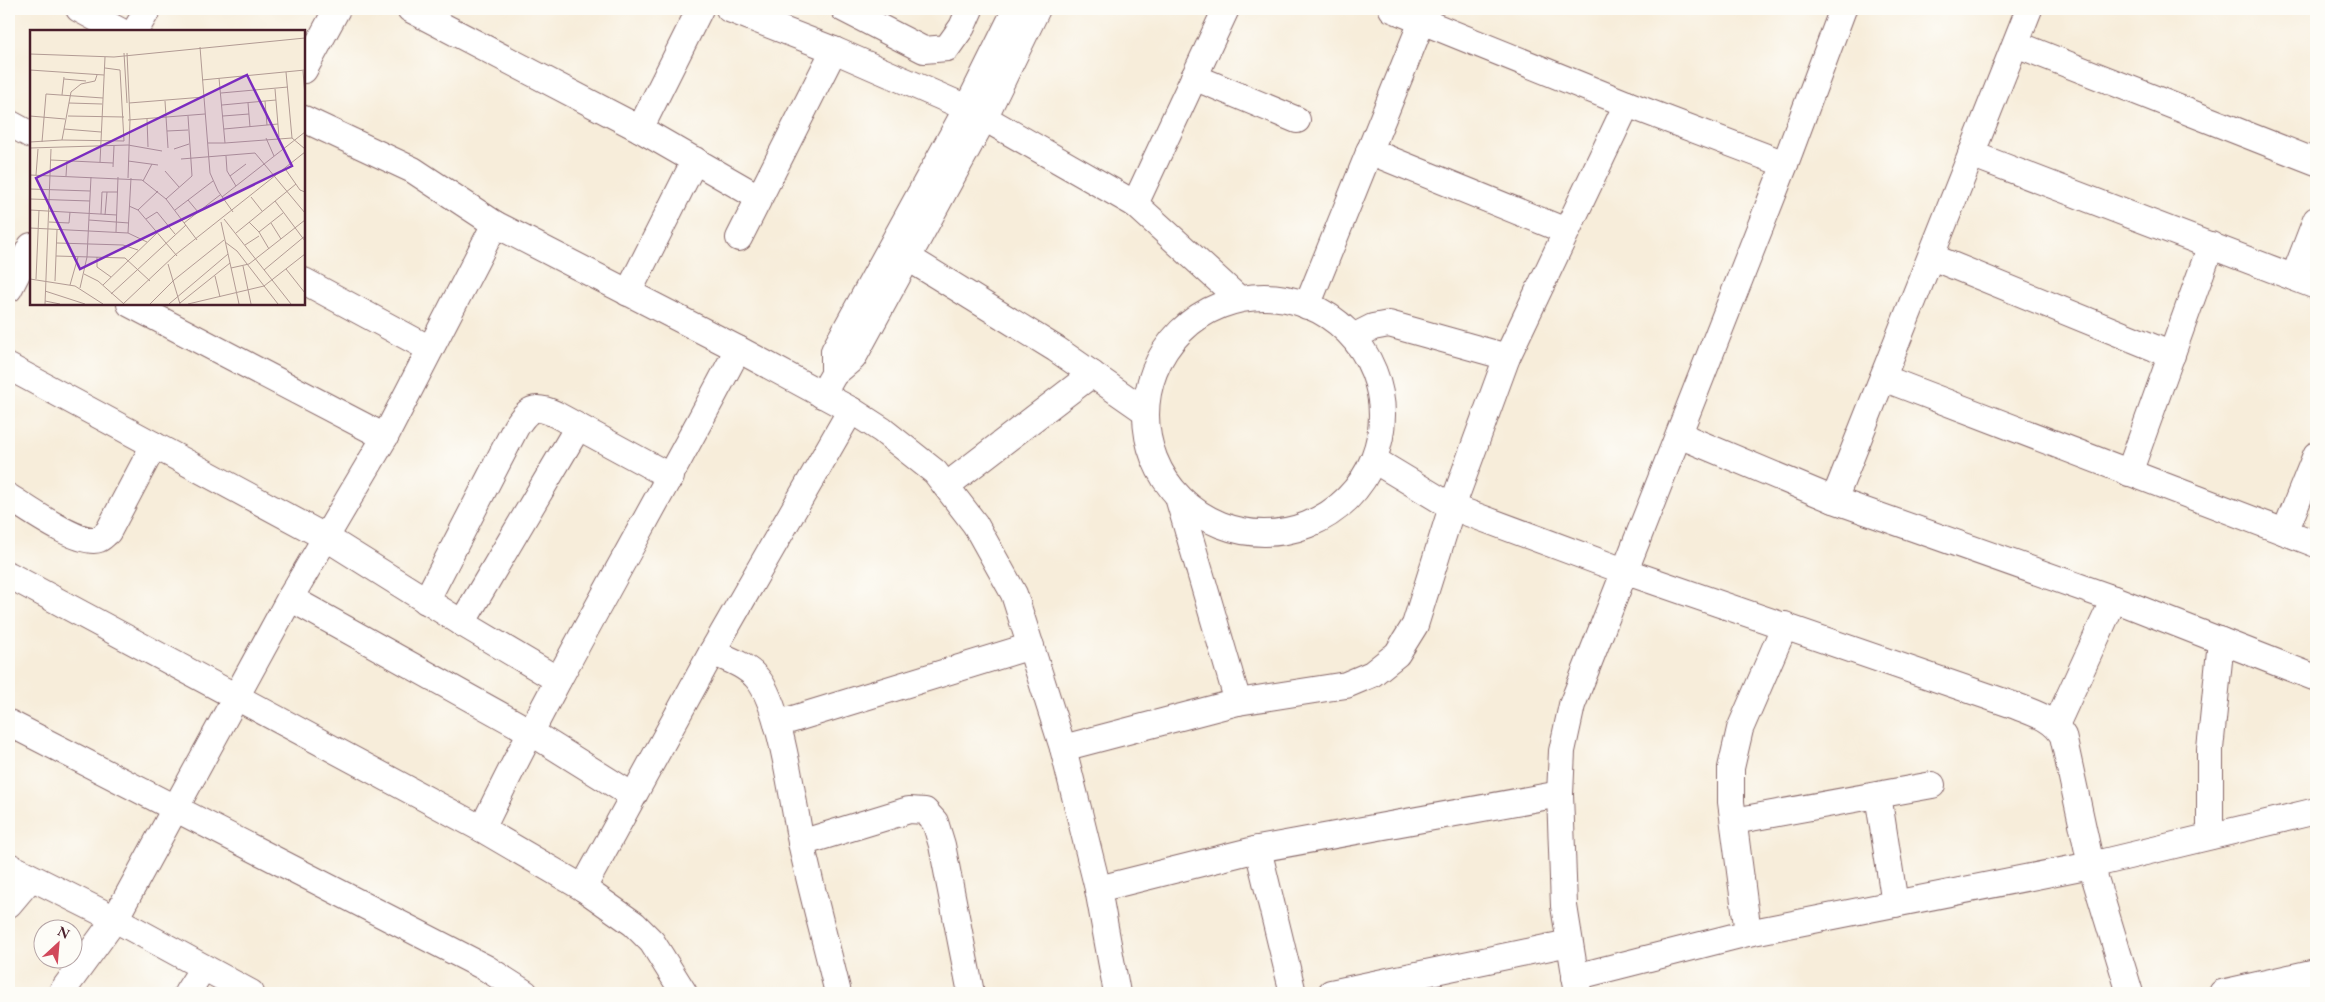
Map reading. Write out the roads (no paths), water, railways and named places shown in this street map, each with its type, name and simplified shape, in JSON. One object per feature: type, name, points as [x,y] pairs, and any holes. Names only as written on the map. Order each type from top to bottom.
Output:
[{"type":"street","points":[[79,9],[118,30]]},
{"type":"street","points":[[136,30],[148,9]]},
{"type":"street","points":[[305,68],[337,9]]},
{"type":"street","points":[[410,9],[442,16],[758,196]]},
{"type":"street","points":[[640,129],[700,9]]},
{"type":"street","points":[[730,9],[834,50],[975,113],[1134,204],[1238,298]]},
{"type":"street","points":[[844,9],[924,50],[947,48],[962,27],[970,9]]},
{"type":"street","points":[[975,113],[1016,9]]},
{"type":"street","points":[[828,384],[853,358],[899,252],[975,113],[1037,9]]},
{"type":"street","points":[[1134,204],[1226,9]]},
{"type":"street","points":[[1392,9],[1425,14],[1627,104],[1786,164]]},
{"type":"street","points":[[1843,9],[1786,164],[1572,705],[1562,751],[1560,794],[1564,906],[1576,985],[1748,933],[2091,865],[2316,810]]},
{"type":"street","points":[[1834,500],[2029,9]]},
{"type":"street","points":[[1307,306],[1425,14]]},
{"type":"street","points":[[2016,44],[2316,162]]},
{"type":"street","points":[[739,238],[758,196],[834,50]]},
{"type":"street","points":[[1194,77],[1297,120]]},
{"type":"street","points":[[1063,748],[1238,702],[1346,685],[1372,674],[1397,654],[1416,625],[1452,507],[1507,357],[1627,104]]},
{"type":"street","points":[[305,119],[413,170],[495,224],[738,349],[828,384],[851,410],[882,430],[928,466],[975,524],[1014,594],[1063,748],[1098,888],[1117,993]]},
{"type":"street","points":[[9,124],[30,134]]},
{"type":"street","points":[[1369,151],[1566,231]]},
{"type":"street","points":[[1971,154],[2305,281],[2316,220]]},
{"type":"street","points":[[628,293],[695,160]]},
{"type":"street","points":[[61,993],[115,919],[290,598],[385,437],[495,224]]},
{"type":"street","points":[[2129,473],[2210,245]]},
{"type":"street","points":[[9,289],[25,247]]},
{"type":"street","points":[[899,252],[1056,349],[1145,411]]},
{"type":"street","points":[[1932,257],[2172,355]]},
{"type":"street","points":[[305,283],[430,349]]},
{"type":"street","points":[[1270,297],[1307,306],[1324,314],[1353,337],[1373,369],[1382,405],[1382,424],[1374,460],[1356,491],[1336,509],[1313,523],[1278,533],[1260,534],[1224,527],[1192,509],[1178,497],[1161,474],[1150,448],[1145,411],[1153,374],[1171,342],[1199,316],[1238,298],[1270,297]]},
{"type":"street","points":[[132,305],[385,437]]},
{"type":"street","points":[[1353,337],[1374,327],[1389,324],[1507,357]]},
{"type":"street","points":[[482,829],[529,732],[672,477],[738,349]]},
{"type":"street","points":[[9,367],[325,537],[426,601],[558,680]]},
{"type":"street","points":[[946,486],[1092,374]]},
{"type":"street","points":[[1883,378],[2316,544]]},
{"type":"street","points":[[426,601],[524,415],[531,410],[542,408],[672,477]]},
{"type":"street","points":[[583,888],[712,652],[851,410]]},
{"type":"street","points":[[462,623],[578,427]]},
{"type":"street","points":[[1679,435],[1834,500],[2114,599],[2316,678]]},
{"type":"street","points":[[9,497],[72,535],[87,540],[98,540],[108,532],[154,445]]},
{"type":"street","points":[[2285,532],[2316,455]]},
{"type":"street","points":[[1374,460],[1452,507],[1624,571],[2016,706],[2045,718],[2056,725],[2063,736],[2091,865],[2130,993]]},
{"type":"street","points":[[1178,497],[1238,702]]},
{"type":"street","points":[[9,575],[482,829],[583,888],[634,924],[652,942],[684,993]]},
{"type":"street","points":[[290,598],[529,732],[633,796]]},
{"type":"street","points":[[2056,725],[2114,599]]},
{"type":"street","points":[[1748,933],[1734,821],[1731,768],[1740,729],[1785,625]]},
{"type":"street","points":[[2210,836],[2210,749],[2221,641]]},
{"type":"street","points":[[777,724],[1031,646]]},
{"type":"street","points":[[712,652],[744,667],[757,678],[765,690],[777,724],[801,843],[838,993]]},
{"type":"street","points":[[9,723],[486,968],[525,993]]},
{"type":"street","points":[[1734,821],[1932,785]]},
{"type":"street","points":[[1098,888],[1258,849],[1560,794]]},
{"type":"street","points":[[1878,795],[1895,904]]},
{"type":"street","points":[[801,843],[909,810],[925,810],[935,822],[942,845],[971,993]]},
{"type":"street","points":[[1258,849],[1293,993]]},
{"type":"street","points":[[9,866],[115,919],[251,993]]},
{"type":"street","points":[[9,904],[32,878]]},
{"type":"street","points":[[1330,993],[1569,943]]},
{"type":"street","points":[[187,993],[203,968]]},
{"type":"street","points":[[2222,993],[2316,972]]}]
